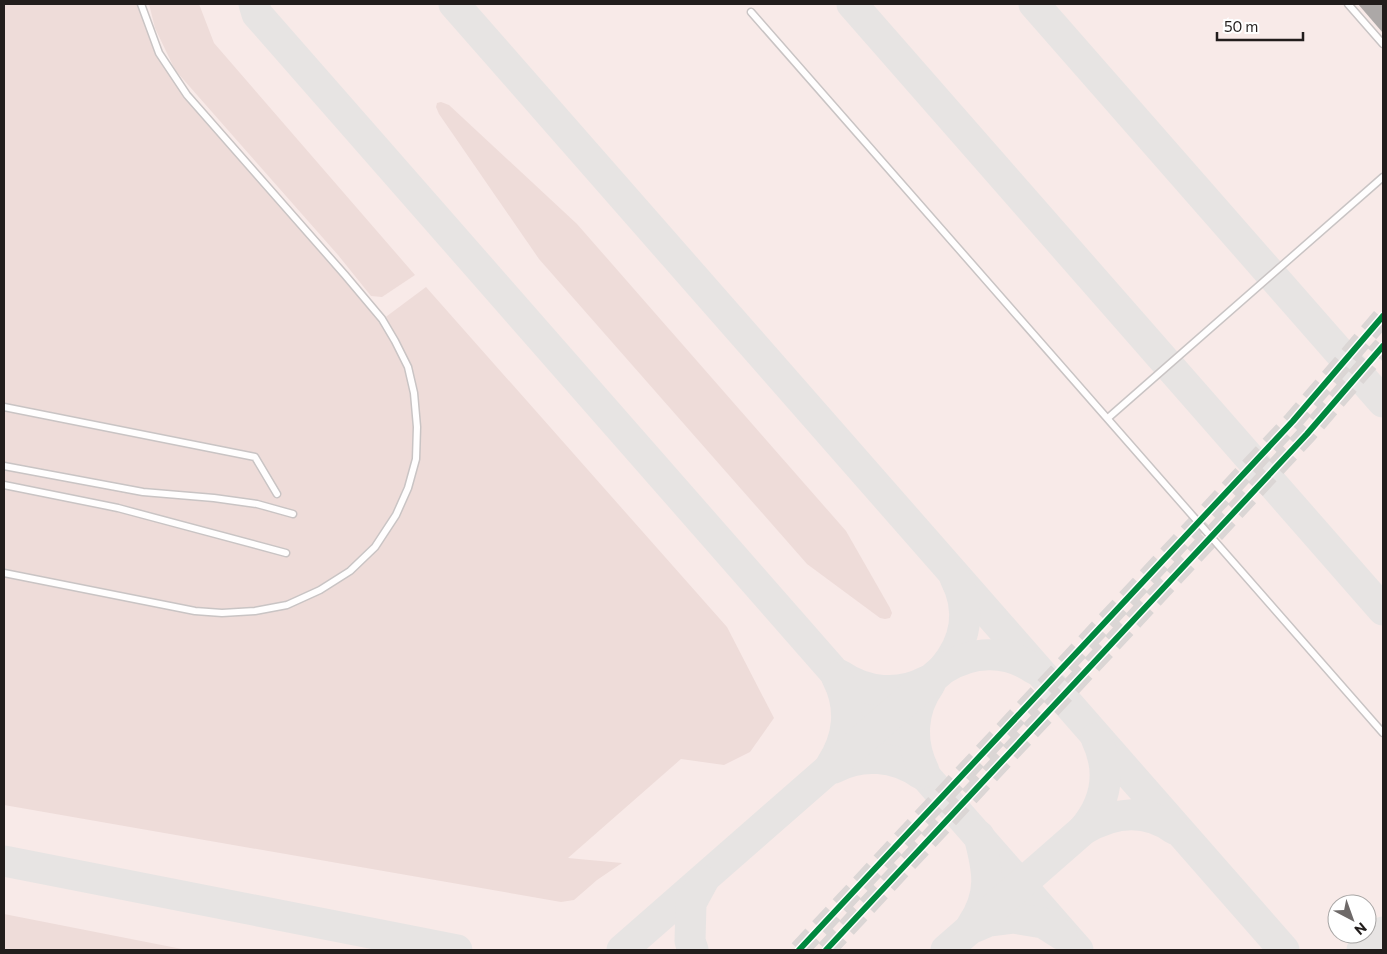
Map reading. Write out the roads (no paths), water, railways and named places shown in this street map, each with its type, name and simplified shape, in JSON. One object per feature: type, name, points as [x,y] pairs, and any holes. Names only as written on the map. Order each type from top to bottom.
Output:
[{"type":"lane","points":[[4,573],[194,611],[222,613],[256,611],[287,605],[320,590],[350,571],[375,547],[396,515],[408,488],[416,459],[417,427],[414,394],[408,367],[382,319],[339,267],[187,95],[159,53],[141,4]]},
{"type":"lane","points":[[1348,4],[1383,44]]},
{"type":"lane","points":[[751,12],[1383,733]]},
{"type":"lane","points":[[1108,418],[1383,177]]},
{"type":"lane","points":[[4,407],[255,457],[277,494]]},
{"type":"lane","points":[[4,466],[144,492],[257,504],[294,514]]},
{"type":"lane","points":[[4,485],[118,508],[286,553]]},
{"type":"tunnel","points":[[799,950],[1293,421],[1383,316]]},
{"type":"tunnel","points":[[826,950],[1307,434],[1383,346]]}]
